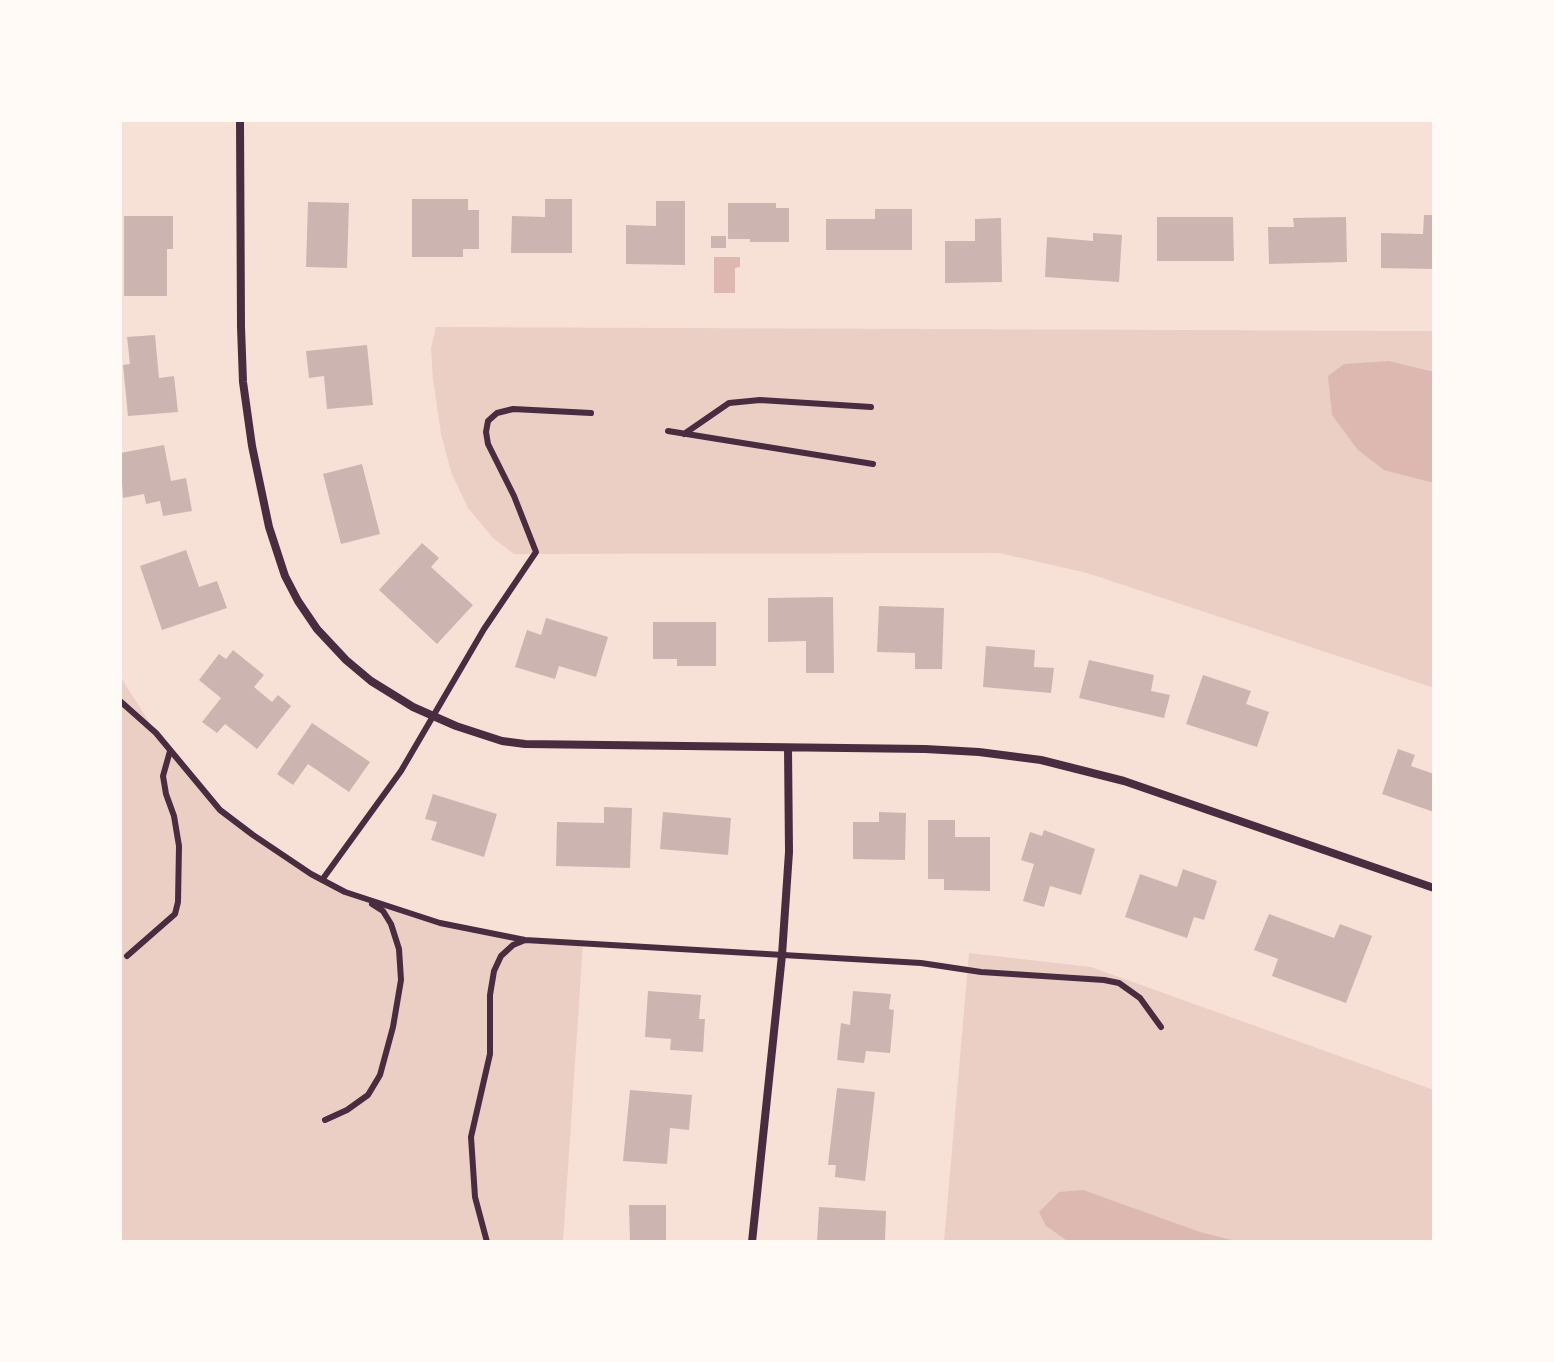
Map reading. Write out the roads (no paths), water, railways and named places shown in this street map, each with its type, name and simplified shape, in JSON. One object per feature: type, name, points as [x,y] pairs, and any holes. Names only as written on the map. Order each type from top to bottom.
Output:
[{"type":"street","points":[[240,120],[243,382],[257,473],[276,552],[298,601],[317,629],[371,681],[432,716],[502,741],[525,744],[979,752],[1041,760],[1083,769],[1200,805],[1434,888]]},
{"type":"street","points":[[752,1242],[782,955],[789,852],[788,748]]},
{"type":"lane","points":[[684,434],[729,403],[760,400],[871,407]]},
{"type":"lane","points":[[322,880],[401,771],[484,629],[536,552],[514,496],[488,444],[488,421],[497,413],[513,409],[591,413]]},
{"type":"lane","points":[[668,431],[873,464]]},
{"type":"lane","points":[[120,701],[156,733],[220,810],[322,880],[362,898],[440,923],[525,940],[921,963],[981,972],[1104,980],[1119,983],[1140,998],[1161,1027]]},
{"type":"lane","points":[[127,956],[175,914],[178,902],[179,846],[163,776],[170,751]]},
{"type":"lane","points":[[325,1120],[347,1110],[368,1095],[380,1075],[401,980],[399,949],[391,924],[383,911],[362,898]]},
{"type":"lane","points":[[487,1242],[475,1197],[471,1137],[490,1054],[490,995],[494,971],[501,956],[513,945],[525,940]]}]
